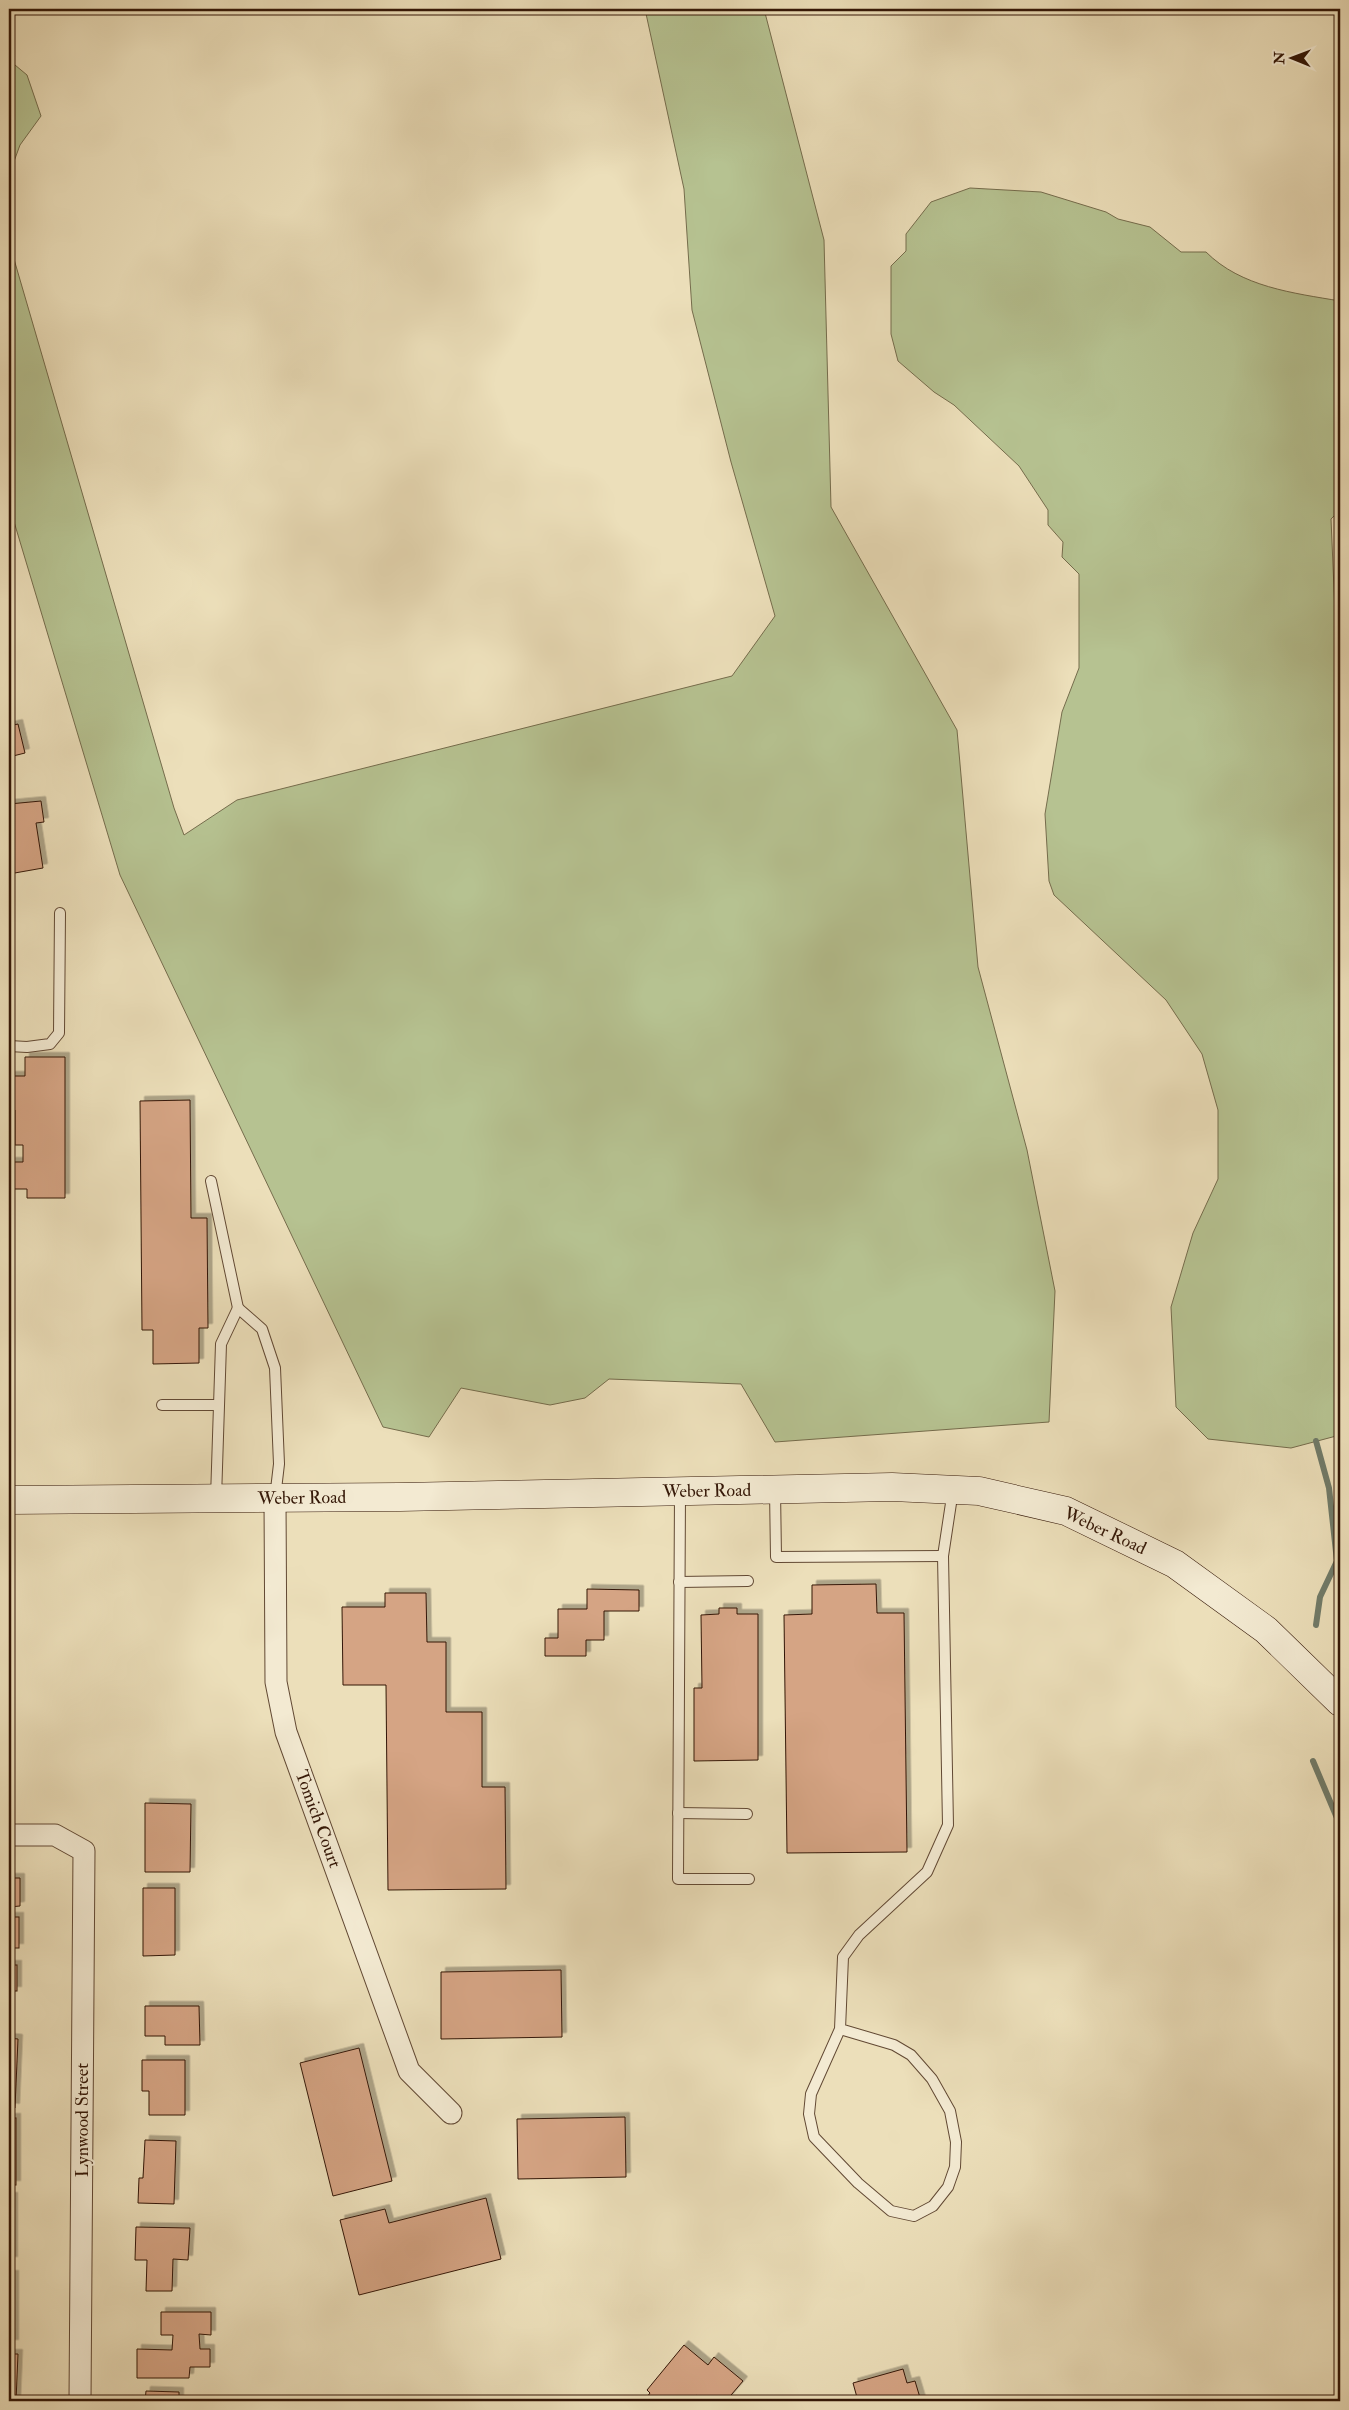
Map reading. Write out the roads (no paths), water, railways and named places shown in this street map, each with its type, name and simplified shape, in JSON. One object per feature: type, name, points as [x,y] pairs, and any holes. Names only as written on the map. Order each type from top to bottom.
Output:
[{"type":"main road","name":"Weber Road","points":[[9,1500],[274,1499],[892,1487],[979,1491],[1066,1511],[1175,1564],[1266,1630],[1340,1702]]},
{"type":"street","name":"Tomich Court","points":[[274,1499],[276,1682],[286,1732],[409,2071],[451,2113]]},
{"type":"street","name":"Lynwood Street","points":[[9,1835],[55,1834],[84,1851],[80,2401]]},
{"type":"lane","points":[[9,1046],[27,1047],[50,1044],[59,1033],[60,913]]},
{"type":"lane","points":[[211,1181],[238,1308],[262,1329],[275,1368],[279,1464],[274,1499]]},
{"type":"lane","points":[[216,1499],[217,1405],[221,1344],[238,1308]]},
{"type":"lane","points":[[162,1405],[217,1405]]},
{"type":"lane","points":[[774,1490],[776,1557],[943,1556]]},
{"type":"lane","points":[[840,2029],[894,2045],[911,2055],[932,2079],[950,2111],[956,2142],[955,2166],[948,2187],[933,2206],[914,2216],[891,2211],[858,2183],[814,2137],[809,2114],[811,2094],[840,2029],[843,1957],[859,1935],[927,1872],[948,1825],[943,1556],[953,1490]]},
{"type":"lane","points":[[680,1492],[678,1879],[749,1879]]},
{"type":"lane","points":[[679,1582],[748,1581]]},
{"type":"lane","points":[[678,1813],[747,1814]]},
{"type":"waterway","points":[[1316,1441],[1329,1488],[1337,1561],[1320,1597],[1316,1625]]},
{"type":"waterway","points":[[1313,1761],[1340,1825]]}]
